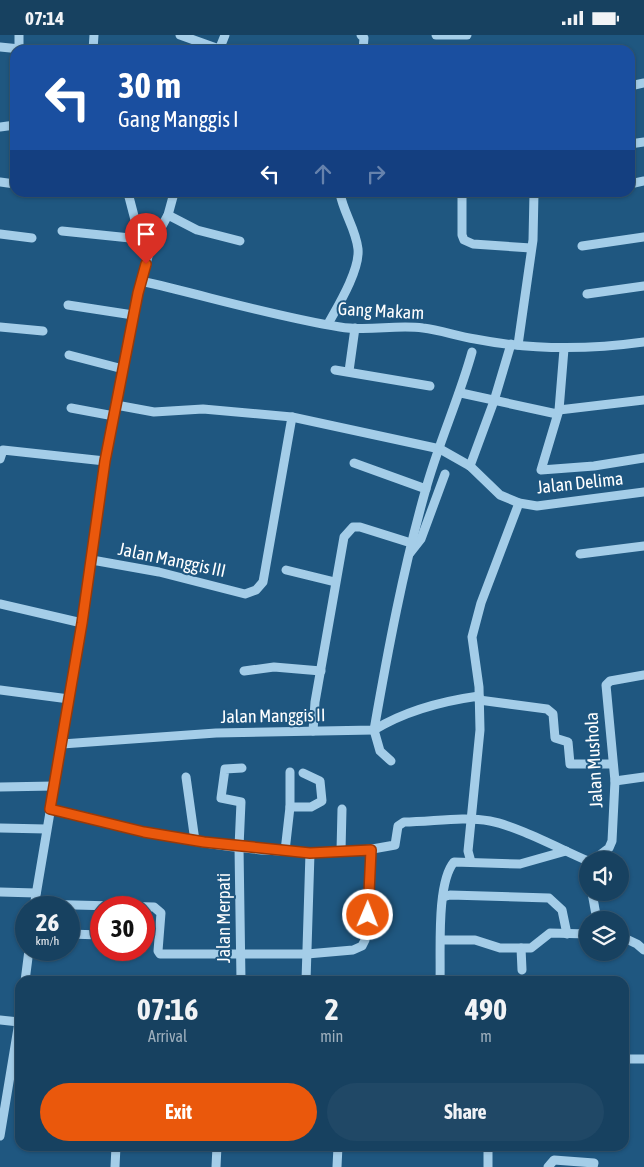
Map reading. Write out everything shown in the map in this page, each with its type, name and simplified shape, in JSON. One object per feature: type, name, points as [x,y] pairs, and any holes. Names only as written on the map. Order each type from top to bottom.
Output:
[{"type":"street","points":[[180,35],[208,45]]},
{"type":"street","points":[[436,35],[467,35]]},
{"type":"street","points":[[129,197],[140,239],[145,245],[151,246]]},
{"type":"street","points":[[36,896],[82,623],[105,461],[133,315],[151,246],[168,215],[173,197]]},
{"type":"street","points":[[328,324],[340,302],[356,263],[358,249],[341,197]]},
{"type":"street","points":[[462,197],[464,240],[473,244],[531,249]]},
{"type":"street","points":[[470,466],[514,344],[531,249],[534,197]]},
{"type":"street","points":[[168,215],[197,230],[240,241]]},
{"type":"street","points":[[62,231],[140,239]]},
{"type":"street","points":[[0,234],[32,239]]},
{"type":"street","points":[[582,246],[644,237]]},
{"type":"street","name":"Gang Makam","points":[[141,281],[328,324],[355,328],[423,327],[476,340],[564,349],[603,347],[644,341]]},
{"type":"street","points":[[587,295],[644,286]]},
{"type":"street","points":[[68,305],[133,315]]},
{"type":"street","points":[[0,327],[43,331]]},
{"type":"street","points":[[350,371],[355,328]]},
{"type":"street","points":[[564,349],[558,412],[542,470],[594,467],[644,458]]},
{"type":"street","points":[[390,761],[380,751],[374,730],[408,555],[426,489],[461,393],[472,352]]},
{"type":"street","points":[[69,355],[123,369]]},
{"type":"street","points":[[335,370],[350,371],[430,386]]},
{"type":"street","points":[[461,393],[494,401],[558,412],[644,400]]},
{"type":"street","name":"Jalan Delima","points":[[116,405],[154,412],[202,409],[292,417],[341,426],[440,449],[470,466],[500,495],[519,503],[537,507],[644,492]]},
{"type":"street","points":[[71,408],[114,416]]},
{"type":"street","name":"Jalan Manggis III","points":[[92,560],[167,573],[245,594],[256,591],[264,583],[292,417]]},
{"type":"street","points":[[2,455],[105,461]]},
{"type":"street","points":[[354,463],[426,489]]},
{"type":"street","points":[[408,555],[421,539],[445,474]]},
{"type":"street","points":[[471,862],[468,851],[480,730],[479,698],[472,637],[481,603],[511,529],[519,503]]},
{"type":"street","points":[[313,731],[335,582],[344,537],[352,527],[381,533],[411,543]]},
{"type":"street","points":[[580,554],[644,546]]},
{"type":"street","points":[[286,570],[335,582]]},
{"type":"street","points":[[0,604],[82,623]]},
{"type":"street","points":[[244,671],[274,667],[321,671]]},
{"type":"street","name":"Jalan Mushola","points":[[605,851],[609,848],[612,841],[615,781],[606,685],[610,681],[644,675]]},
{"type":"street","points":[[0,690],[69,699]]},
{"type":"street","name":"Jalan Manggis II","points":[[62,744],[216,733],[374,730],[392,719],[461,698],[479,698],[547,709],[553,714],[555,738],[568,742],[570,764],[612,764]]},
{"type":"street","name":"Jalan Merpati","points":[[241,976],[239,847],[241,802],[221,798],[224,769],[242,768]]},
{"type":"street","points":[[285,851],[290,807],[290,772]]},
{"type":"street","points":[[290,807],[310,807],[322,801],[320,781],[303,773]]},
{"type":"street","points":[[186,777],[195,841]]},
{"type":"street","points":[[615,781],[644,777]]},
{"type":"street","points":[[0,787],[54,786]]},
{"type":"street","points":[[50,809],[144,832],[195,841],[310,853],[371,850],[396,845],[396,829],[404,822],[472,819],[500,823],[579,857]]},
{"type":"street","points":[[341,851],[342,809]]},
{"type":"street","points":[[0,828],[46,829]]},
{"type":"street","points":[[80,906],[154,907],[161,913],[158,951],[160,953],[307,955],[353,950],[362,946],[365,940],[371,850]]},
{"type":"street","points":[[440,976],[443,897],[451,866],[454,862],[520,864],[566,851]]},
{"type":"street","points":[[306,976],[310,853]]},
{"type":"street","points":[[0,892],[36,893]]},
{"type":"street","points":[[443,897],[458,895],[549,899],[562,909],[567,934]]},
{"type":"street","points":[[441,941],[475,939],[500,948],[531,948],[550,933],[579,934]]},
{"type":"street","points":[[629,940],[637,943],[644,950]]},
{"type":"street","points":[[520,948],[522,970]]},
{"type":"street","points":[[25,976],[27,961]]},
{"type":"street","points":[[0,1020],[15,1019]]},
{"type":"street","points":[[0,1136],[4,1092],[15,1042]]},
{"type":"street","points":[[629,1059],[644,1059]]},
{"type":"street","points":[[116,1151],[116,1167]]},
{"type":"street","points":[[216,1167],[217,1151]]},
{"type":"street","points":[[337,1167],[338,1151]]},
{"type":"street","points":[[488,1151],[488,1167]]},
{"type":"street","points":[[548,1167],[554,1161],[594,1163],[593,1167]]},
{"type":"route","points":[[146,264],[138,293],[105,461],[92,560],[50,809],[144,832],[239,847],[310,853],[371,850],[368,915]]}]
